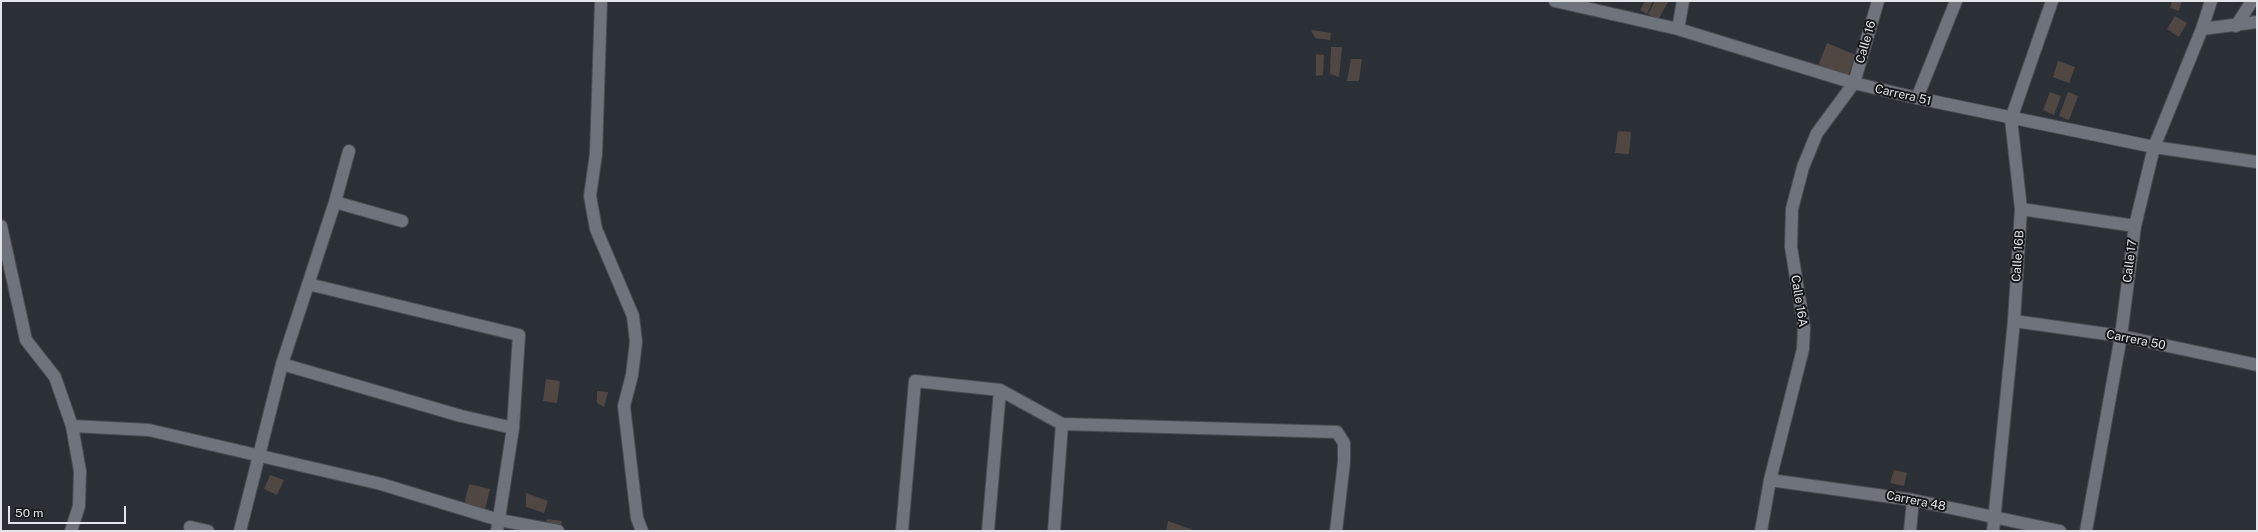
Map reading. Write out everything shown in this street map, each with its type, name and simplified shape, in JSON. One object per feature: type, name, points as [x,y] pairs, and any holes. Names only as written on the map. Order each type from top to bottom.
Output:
[{"type":"street","points":[[601,1],[596,154],[590,196],[596,229],[633,316],[636,342],[632,375],[624,406],[637,518],[642,531]]},
{"type":"street","name":"Carrera 51","points":[[1555,1],[1678,29],[1854,83],[1917,98],[2011,119],[2154,147],[2257,162]]},
{"type":"street","points":[[1678,29],[1683,1]]},
{"type":"street","name":"Calle 16","points":[[1854,83],[1878,1]]},
{"type":"street","points":[[1917,98],[1956,1]]},
{"type":"street","name":"Calle 16B","points":[[1993,531],[2014,320],[2021,209],[2011,119],[2052,1]]},
{"type":"street","name":"Calle 17","points":[[2086,531],[2121,336],[2135,226],[2154,147],[2202,30],[2211,1]]},
{"type":"street","points":[[2236,26],[2252,1]]},
{"type":"street","points":[[2202,30],[2257,22]]},
{"type":"street","name":"Calle 16A","points":[[1761,531],[1770,480],[1803,349],[1804,327],[1791,247],[1792,209],[1803,167],[1817,133],[1854,83]]},
{"type":"street","points":[[240,531],[258,454],[282,364],[335,202],[349,151]]},
{"type":"street","points":[[335,202],[402,221]]},
{"type":"street","points":[[2021,209],[2135,226]]},
{"type":"street","points":[[1,226],[26,340],[55,377],[72,426],[80,471],[79,506],[71,531]]},
{"type":"street","points":[[308,284],[519,335],[514,428],[498,526]]},
{"type":"street","name":"Carrera 50","points":[[2014,320],[2121,336],[2257,365]]},
{"type":"street","points":[[282,364],[461,416],[514,428]]},
{"type":"street","points":[[902,531],[915,381],[1000,390],[1062,424],[1337,432],[1344,443],[1336,531]]},
{"type":"street","points":[[988,531],[1000,390]]},
{"type":"street","points":[[1054,531],[1062,424]]},
{"type":"street","points":[[72,426],[149,430],[258,454],[381,484],[498,526],[558,531]]},
{"type":"street","name":"Carrera 48","points":[[1770,480],[1913,500],[2060,531]]},
{"type":"street","points":[[1910,531],[1913,500]]},
{"type":"street","points":[[190,527],[208,531]]},
{"type":"building","points":[[1645,1],[1653,1],[1647,14],[1640,10]]},
{"type":"building","points":[[1655,1],[1668,2],[1658,20],[1648,14]]},
{"type":"building","points":[[2172,1],[2182,1],[2179,11],[2170,8]]},
{"type":"building","points":[[2175,16],[2187,23],[2179,37],[2167,29]]},
{"type":"building","points":[[1311,30],[1331,33],[1330,40],[1315,38]]},
{"type":"building","points":[[1827,43],[1856,55],[1847,78],[1818,66]]},
{"type":"building","points":[[1331,47],[1342,47],[1339,77],[1330,74]]},
{"type":"building","points":[[1316,54],[1324,55],[1323,75],[1316,76]]},
{"type":"building","points":[[1351,59],[1362,59],[1359,81],[1347,81]]},
{"type":"building","points":[[2058,61],[2075,67],[2069,83],[2053,77]]},
{"type":"building","points":[[2050,92],[2061,96],[2054,115],[2043,110]]},
{"type":"building","points":[[2068,92],[2078,96],[2069,120],[2059,116]]},
{"type":"building","points":[[1618,131],[1631,132],[1629,154],[1615,153]]},
{"type":"building","points":[[546,379],[560,381],[557,403],[543,401]]},
{"type":"building","points":[[597,391],[608,392],[604,407],[597,403]]},
{"type":"building","points":[[1894,470],[1907,473],[1904,486],[1890,483]]},
{"type":"building","points":[[270,475],[284,480],[277,495],[264,489]]},
{"type":"building","points":[[469,484],[490,489],[485,509],[464,505]]},
{"type":"building","points":[[526,493],[548,501],[544,513],[526,507]]},
{"type":"building","points":[[547,519],[562,521],[560,530],[545,527]]},
{"type":"building","points":[[1168,521],[1196,531],[1166,531]]}]
